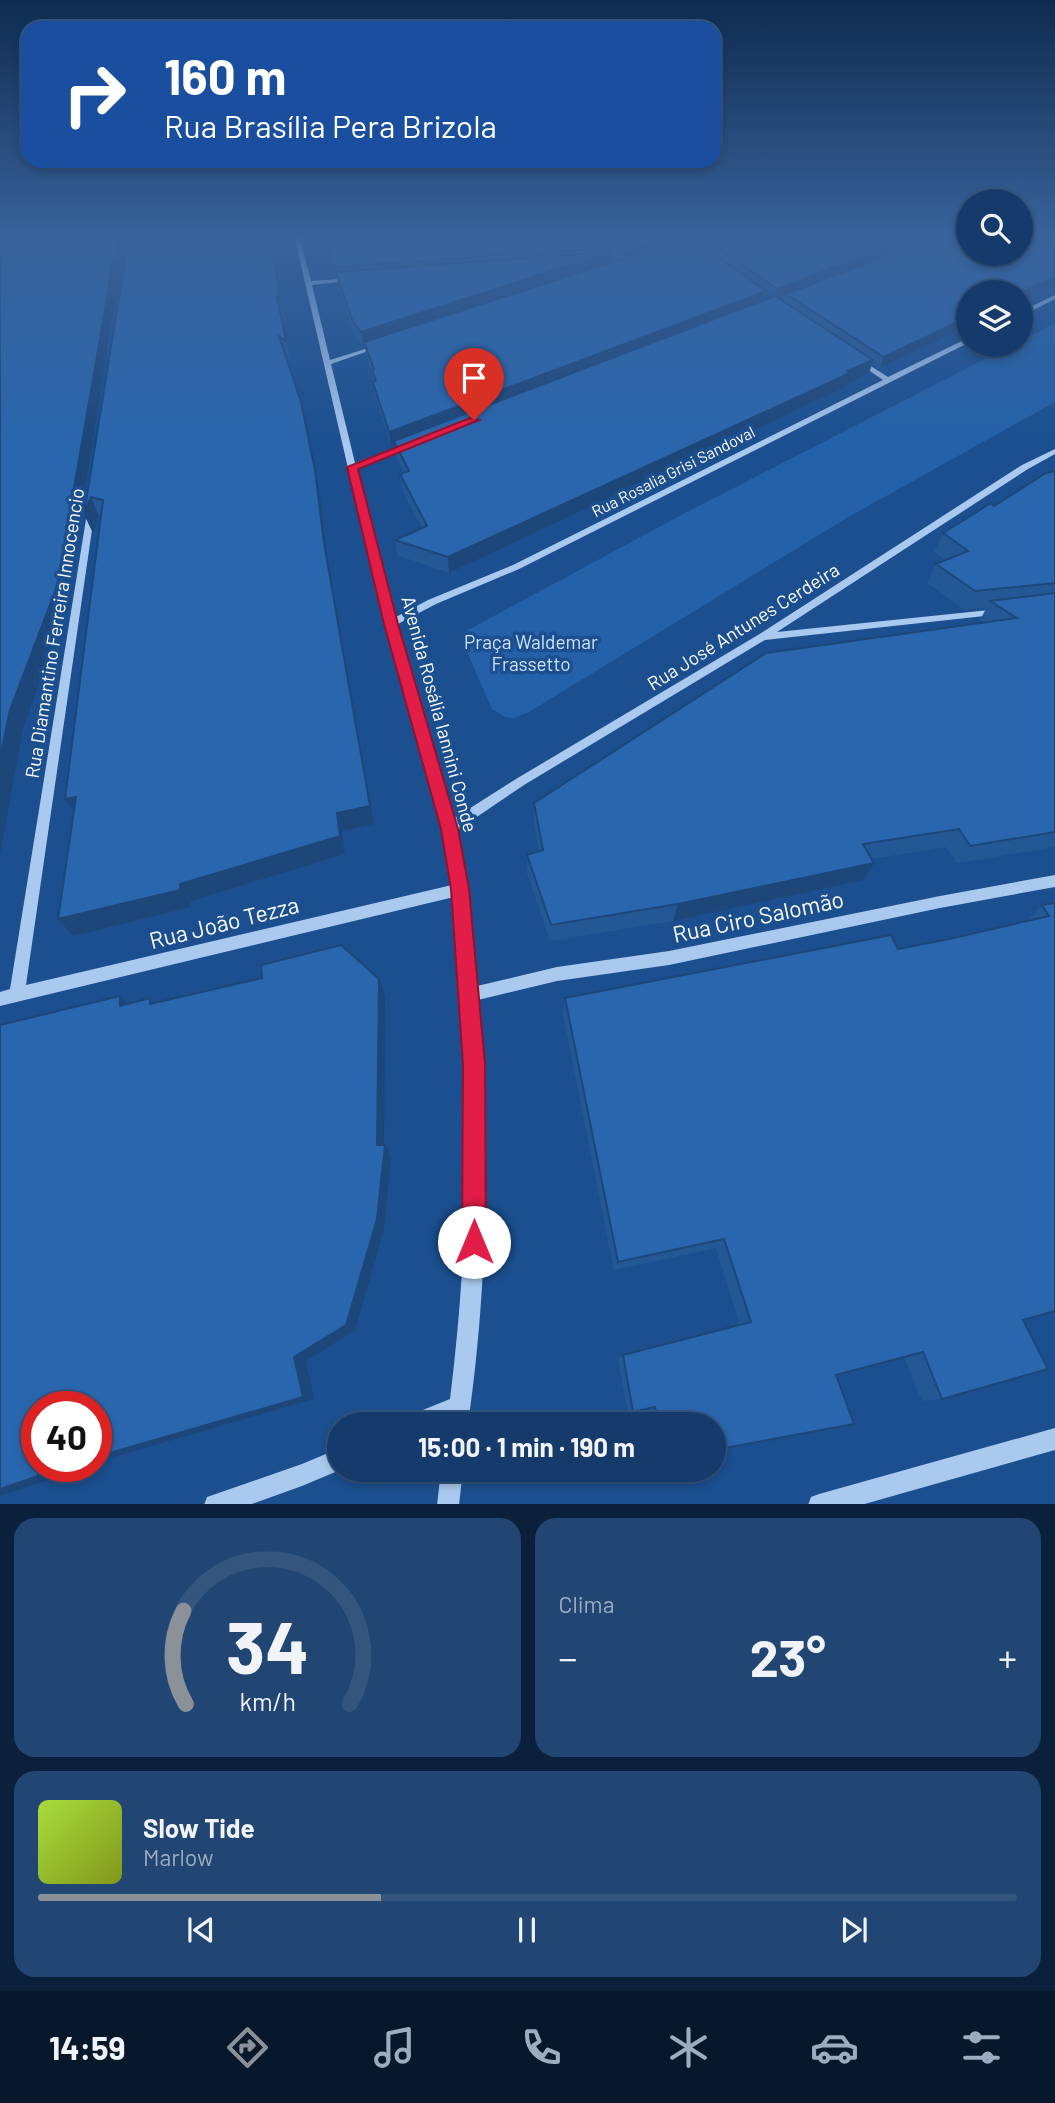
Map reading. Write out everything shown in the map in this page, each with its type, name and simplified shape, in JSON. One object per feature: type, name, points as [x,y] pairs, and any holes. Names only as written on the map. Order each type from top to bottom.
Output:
[{"type":"street","name":"Avenida Rosália Iannini Conde","points":[[313,305],[391,624],[449,829],[460,889],[474,1064],[474,1242],[459,1412]]},
{"type":"street","points":[[327,363],[391,342]]},
{"type":"street","name":"Rua Rosalia Grisi Sandoval","points":[[391,624],[432,602],[516,567],[956,346]]},
{"type":"street","points":[[854,357],[888,380]]},
{"type":"street","points":[[353,467],[416,442]]},
{"type":"street","name":"Rua José Antunes Cerdeira","points":[[449,829],[520,782],[762,637],[1014,474],[1055,451]]},
{"type":"street","name":"Rua Diamantino Ferreira Innocencio","points":[[17,995],[92,498]]},
{"type":"street","points":[[762,637],[1015,610]]},
{"type":"street","name":"Rua Ciro Salomão","points":[[470,995],[556,974],[669,957],[1055,881]]},
{"type":"street","name":"Rua João Tezza","points":[[0,999],[460,889]]},
{"type":"street","points":[[819,1504],[1055,1439]]},
{"type":"street","points":[[215,1504],[327,1464]]},
{"type":"street","points":[[447,1504],[450,1482]]},
{"type":"green space","name":"Praça Waldemar Frassetto","points":[[1055,323],[1055,402],[845,519],[529,712],[514,718],[505,717],[492,709],[464,645],[468,630],[683,514],[989,357],[1033,357],[1033,334]]},
{"type":"building","points":[[0,305],[106,305],[57,586],[10,710],[0,758]]},
{"type":"building","points":[[118,305],[279,305],[286,341],[279,336],[301,402],[315,470],[324,543],[370,806],[337,813],[340,836],[180,884],[180,890],[58,919],[76,797],[65,799],[103,500],[91,497],[84,514]]},
{"type":"building","points":[[347,305],[445,305],[361,332],[353,322]]},
{"type":"building","points":[[479,305],[728,305],[389,432],[373,382],[376,381],[372,370],[374,369],[364,342]]},
{"type":"building","points":[[751,305],[789,305],[873,360],[847,371],[850,373],[448,557],[395,540],[427,526],[400,474],[409,471],[394,441]]},
{"type":"building","points":[[803,305],[956,305],[956,323],[884,357]]},
{"type":"building","points":[[1055,471],[1055,583],[975,591],[936,564],[968,551],[943,533],[991,503],[994,506],[1046,473]]},
{"type":"building","points":[[1055,593],[1055,832],[970,846],[959,829],[863,844],[874,863],[678,904],[551,925],[527,855],[543,850],[534,803],[766,653],[1017,618],[990,601]]},
{"type":"building","points":[[1055,903],[1055,1311],[1023,1320],[1048,1369],[942,1399],[923,1352],[836,1375],[854,1424],[726,1448],[726,1412],[656,1412],[655,1407],[633,1412],[623,1355],[751,1322],[724,1239],[618,1262],[565,998],[891,935],[898,949],[1049,916],[1042,905]]},
{"type":"building","points":[[341,945],[379,979],[377,1145],[385,1145],[377,1219],[346,1325],[294,1357],[303,1397],[112,1452],[112,1391],[21,1391],[21,1482],[0,1489],[0,1025],[120,996],[120,1006],[150,998],[150,1004],[262,978],[261,965]]},
{"type":"route","points":[[474,420],[353,467],[391,624],[449,829],[460,889],[474,1064],[474,1242]]}]
